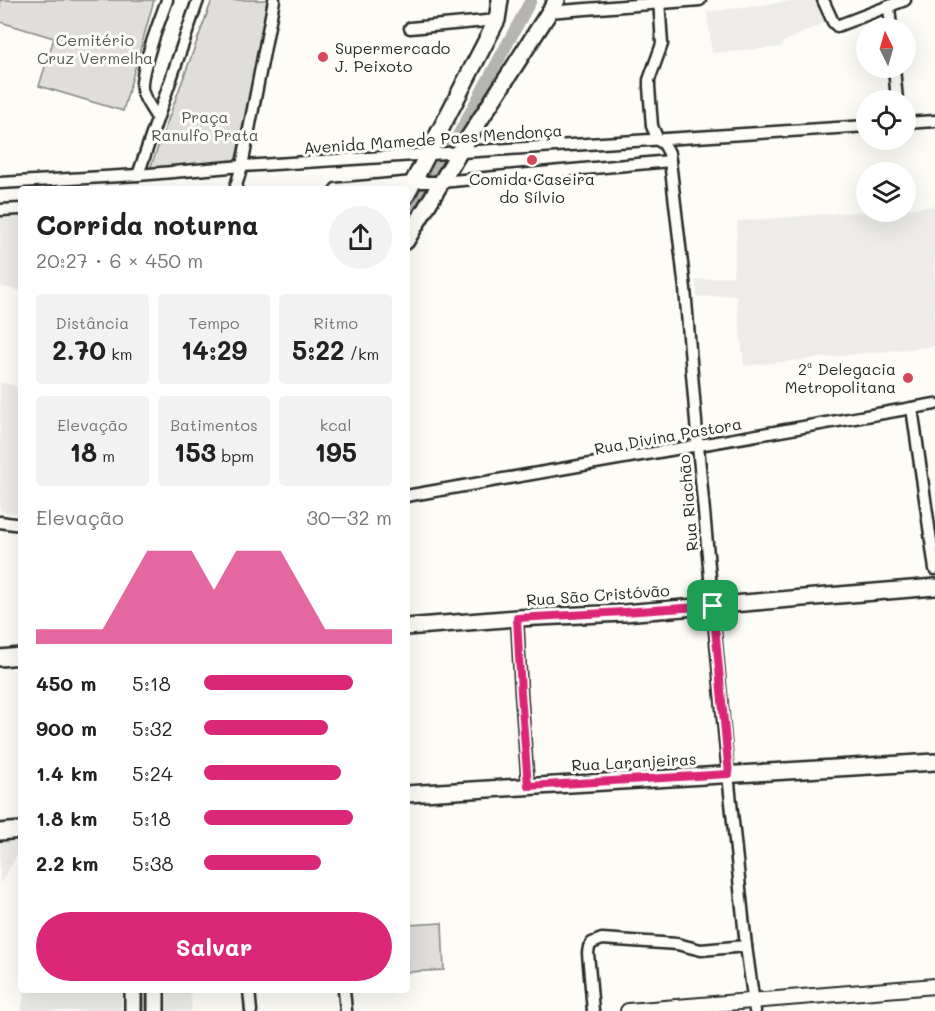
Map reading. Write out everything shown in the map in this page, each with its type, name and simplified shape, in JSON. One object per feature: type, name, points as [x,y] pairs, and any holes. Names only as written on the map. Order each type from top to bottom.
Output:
[{"type":"main road","points":[[413,187],[497,20],[500,0]]},
{"type":"main road","points":[[410,233],[457,152],[552,6]]},
{"type":"main road","name":"Rua São Cristóvão","points":[[410,627],[713,606],[935,587]]},
{"type":"main road","points":[[0,658],[18,656]]},
{"type":"main road","name":"Rua Laranjeiras","points":[[410,794],[935,762]]},
{"type":"main road","points":[[0,832],[18,830]]},
{"type":"main road","points":[[133,993],[133,1011]]},
{"type":"main road","points":[[156,993],[156,1011]]},
{"type":"street","points":[[157,118],[144,96],[142,77],[167,0]]},
{"type":"street","points":[[138,175],[198,0]]},
{"type":"street","points":[[236,186],[242,166],[274,0]]},
{"type":"street","points":[[552,6],[700,0]]},
{"type":"street","points":[[823,0],[837,26],[905,0]]},
{"type":"street","name":"Rua Riachão","points":[[659,2],[662,44],[649,80],[652,126],[658,140],[664,144],[669,153],[685,289],[729,774],[754,1006]]},
{"type":"street","points":[[889,7],[890,18]]},
{"type":"street","points":[[410,28],[497,20]]},
{"type":"street","points":[[916,122],[935,121]]},
{"type":"street","name":"Avenida Mamede Paes Mendonça","points":[[0,183],[856,127]]},
{"type":"street","points":[[413,187],[439,182],[670,161]]},
{"type":"street","points":[[0,210],[18,209]]},
{"type":"street","name":"Rua Divina Pastora","points":[[410,495],[935,404]]},
{"type":"street","points":[[912,408],[930,499],[935,569]]},
{"type":"street","points":[[0,522],[18,525]]},
{"type":"street","points":[[517,618],[528,786]]},
{"type":"street","points":[[593,1011],[588,953],[592,943],[602,939],[677,944],[701,950],[746,946]]},
{"type":"street","points":[[627,1011],[754,1006],[935,986]]},
{"type":"street","points":[[249,993],[251,1011]]},
{"type":"street","points":[[344,993],[346,1011]]},
{"type":"shaded area","points":[[799,0],[819,0],[824,23],[783,42],[782,47],[712,53],[707,12]]},
{"type":"shaded area","points":[[935,206],[935,346],[744,366],[736,295],[697,297],[696,280],[733,276],[738,221],[856,212],[856,222],[916,222],[916,208]]},
{"type":"shaded area","points":[[18,216],[18,290],[0,286],[0,217]]},
{"type":"shaded area","points":[[0,382],[18,387],[18,514],[0,511]]},
{"type":"shaded area","points":[[18,839],[18,853],[0,884],[0,840]]},
{"type":"shaded area","points":[[24,993],[122,993],[122,1011],[21,1011]]},
{"type":"shaded area","points":[[162,993],[190,993],[192,1011],[162,1011]]},
{"type":"green space","name":"Cemitério Cruz Vermelha","points":[[0,0],[154,0],[123,111],[39,86],[54,38],[0,22]]},
{"type":"green space","name":"Praça Ranulfo Prata","points":[[212,0],[270,0],[235,162],[150,169]]},
{"type":"green space","points":[[442,923],[444,970],[410,972],[410,925]]},
{"type":"waterway","points":[[410,207],[456,139],[531,0]]},
{"type":"waterway","points":[[144,993],[144,1011]]},
{"type":"place","name":"Supermercado J. Peixoto","points":[[323,57]]},
{"type":"place","name":"Comida Caseira do Sílvio","points":[[532,160]]},
{"type":"place","name":"2ª Delegacia Metropolitana","points":[[908,378]]},
{"type":"route","points":[[713,606],[729,774],[528,786],[517,618],[713,606]]}]
